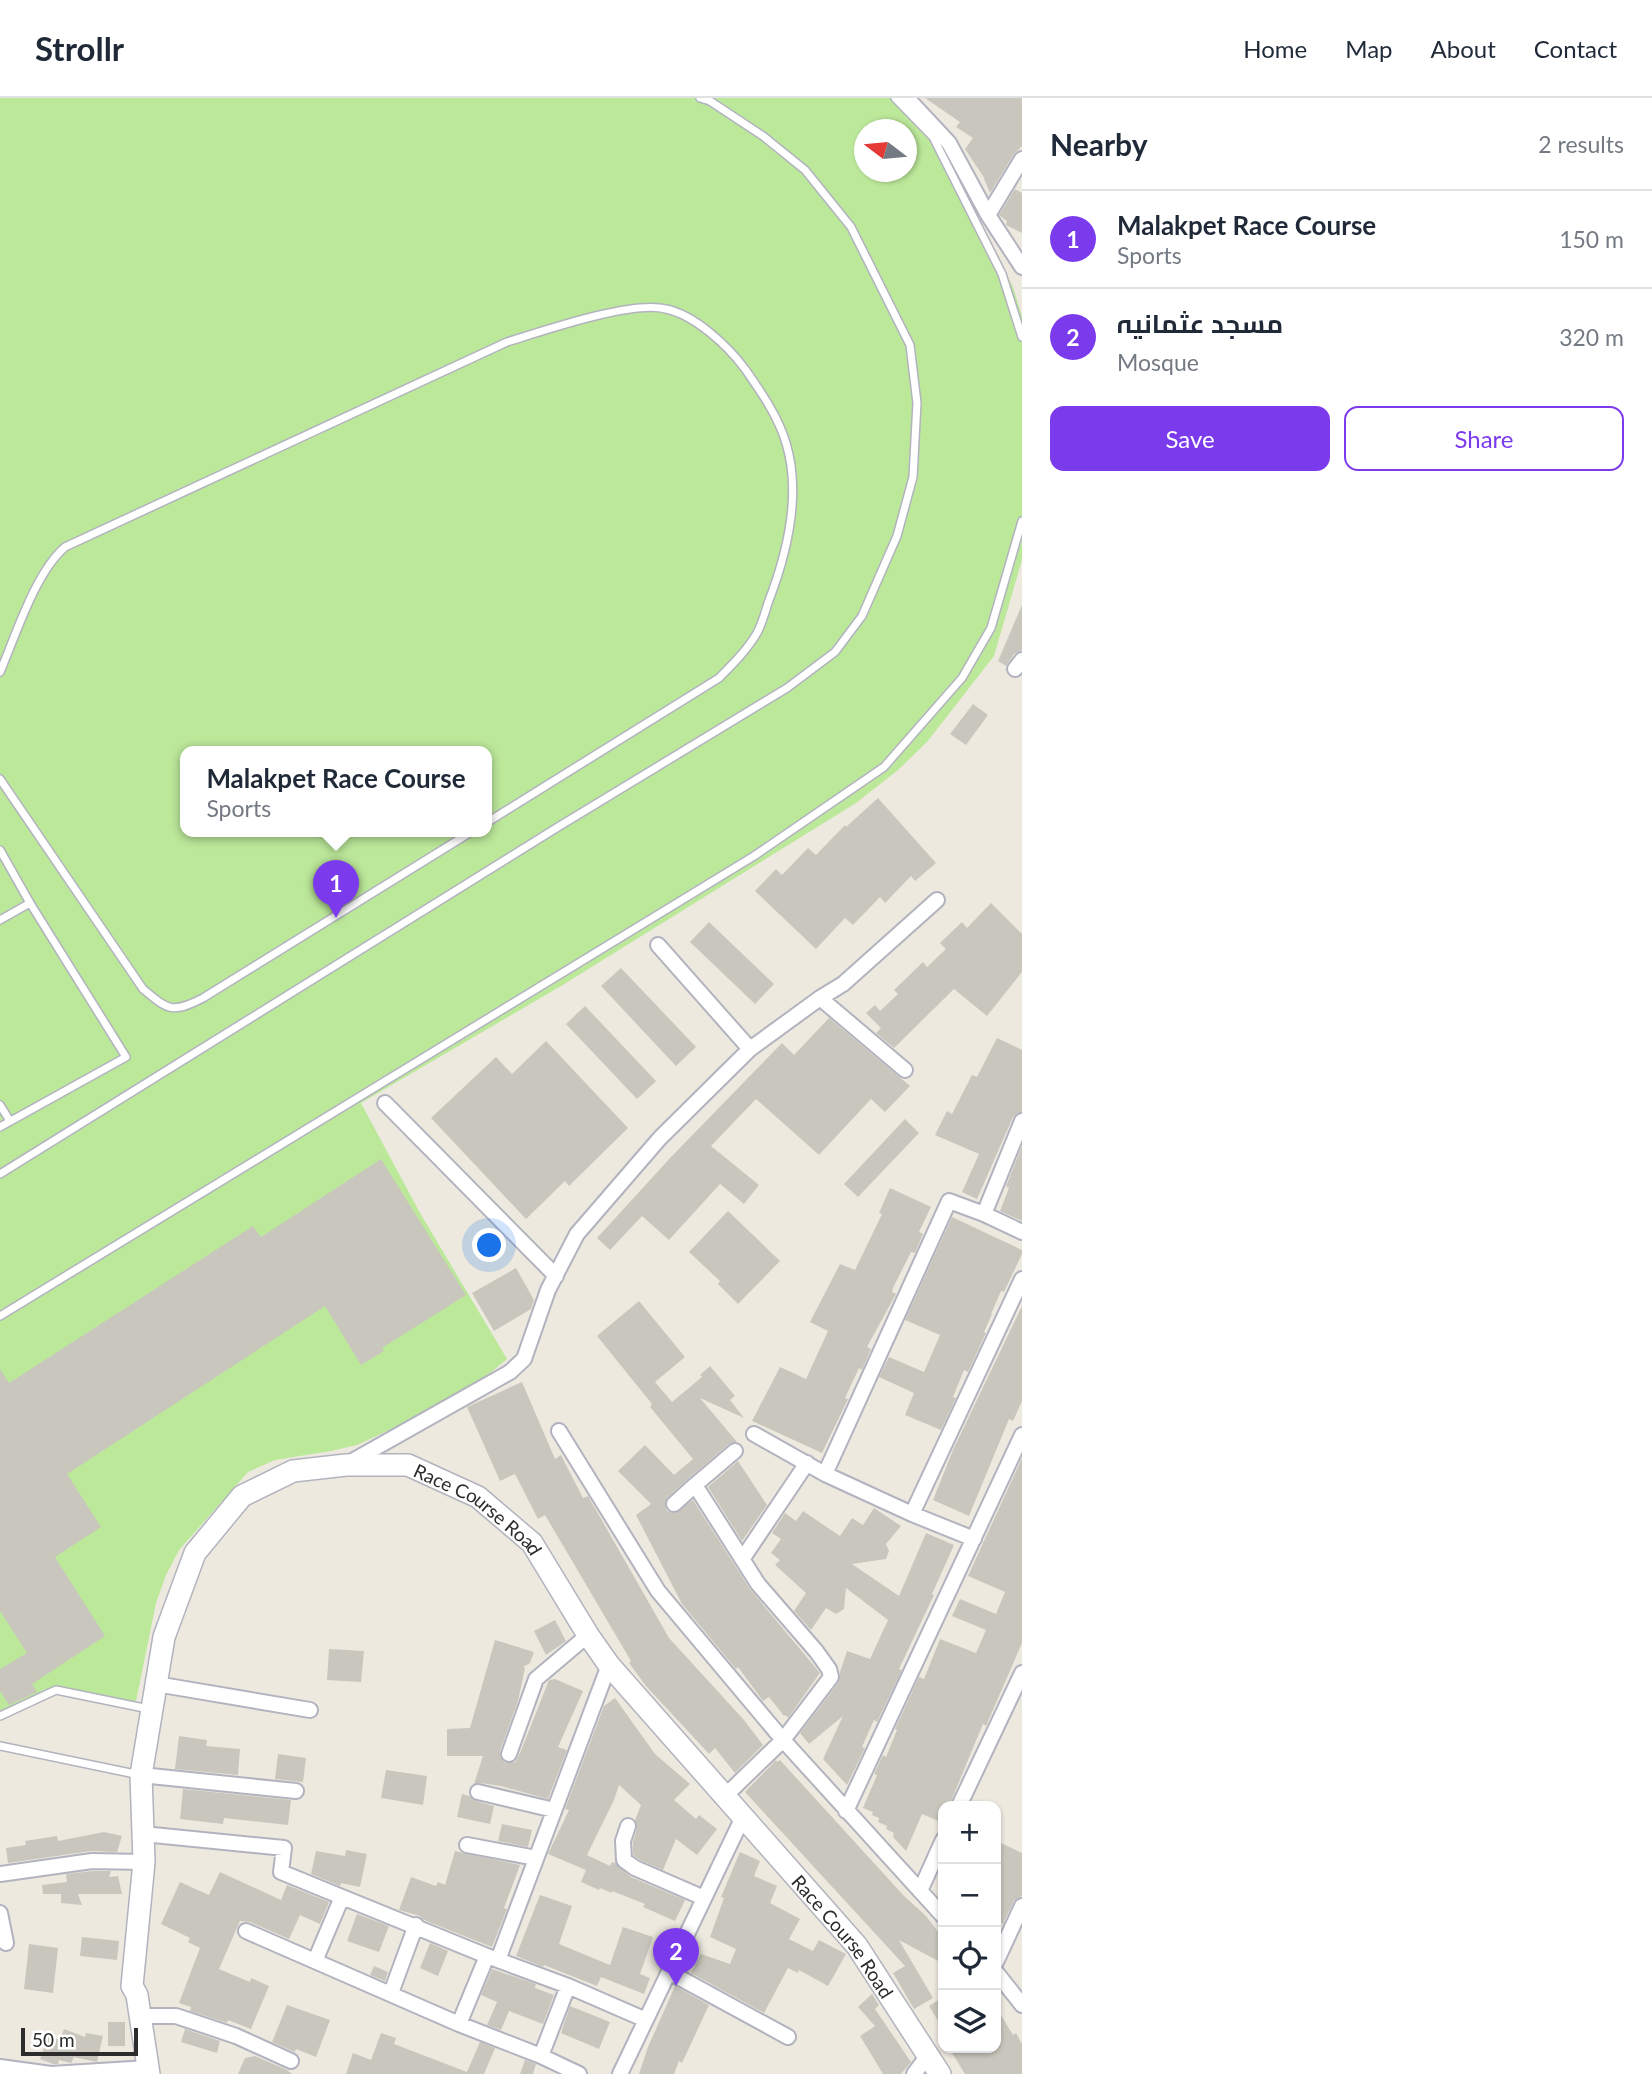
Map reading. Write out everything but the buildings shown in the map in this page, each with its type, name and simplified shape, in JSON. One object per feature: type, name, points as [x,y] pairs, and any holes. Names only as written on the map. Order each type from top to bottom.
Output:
[{"type":"street","points":[[907,98],[922,103],[949,143],[988,215],[1022,267]]},
{"type":"street","points":[[988,215],[1022,159]]},
{"type":"street","points":[[346,1465],[510,1372],[524,1359],[548,1290],[577,1234],[660,1138],[750,1049],[843,984],[937,900]]},
{"type":"street","points":[[658,945],[750,1049]]},
{"type":"street","points":[[820,998],[905,1070]]},
{"type":"street","points":[[385,1103],[556,1276]]},
{"type":"street","points":[[984,1214],[1022,1121]]},
{"type":"street","points":[[825,1474],[949,1201],[1022,1232]]},
{"type":"street","points":[[912,1514],[1022,1279]]},
{"type":"street","points":[[559,1431],[658,1591],[783,1740],[938,1911]]},
{"type":"street","points":[[754,1434],[825,1474],[974,1539]]},
{"type":"street","points":[[846,1811],[1022,1435]]},
{"type":"street","points":[[674,1504],[735,1451]]},
{"type":"street","points":[[743,1558],[807,1463]]},
{"type":"street","name":"Race Course Road","points":[[148,2071],[140,2016],[132,1986],[144,1862],[141,1775],[164,1637],[195,1553],[242,1496],[293,1471],[346,1465],[408,1465],[478,1497],[532,1543],[609,1665],[857,1946],[940,2074]]},
{"type":"street","points":[[695,1485],[758,1584],[829,1669],[831,1678],[783,1740],[724,1797]]},
{"type":"street","points":[[509,1754],[536,1679],[588,1635]]},
{"type":"street","points":[[459,2024],[493,1958],[536,1858],[609,1665]]},
{"type":"street","points":[[961,1801],[1022,1673]]},
{"type":"street","points":[[156,1684],[310,1710]]},
{"type":"street","points":[[141,1775],[296,1791]]},
{"type":"street","points":[[478,1792],[554,1810]]},
{"type":"street","points":[[620,2074],[743,1816]]},
{"type":"street","points":[[628,1826],[622,1841],[624,1860],[635,1868],[704,1898]]},
{"type":"street","points":[[143,1835],[284,1848],[281,1872],[569,1986],[646,2020]]},
{"type":"street","points":[[467,1845],[536,1858]]},
{"type":"street","points":[[920,1891],[938,1851]]},
{"type":"street","points":[[0,1874],[92,1861],[144,1862]]},
{"type":"street","points":[[315,1961],[342,1897]]},
{"type":"street","points":[[1001,1951],[1022,1906]]},
{"type":"street","points":[[0,1918],[6,1943]]},
{"type":"street","points":[[391,1993],[415,1925]]},
{"type":"street","points":[[246,1931],[579,2074]]},
{"type":"street","points":[[669,1972],[788,2037]]},
{"type":"street","points":[[1001,1978],[1022,2005]]},
{"type":"street","points":[[541,2056],[569,1986]]},
{"type":"street","points":[[140,2016],[176,2016],[236,2036],[291,2062]]},
{"type":"street","points":[[914,2074],[929,2054]]},
{"type":"street","points":[[0,2067],[51,2074],[148,2071]]},
{"type":"lane","points":[[0,1174],[787,688],[835,652],[862,616],[897,536],[913,477],[917,402],[910,345],[851,227],[805,170],[764,136],[700,98]]},
{"type":"lane","points":[[895,98],[933,137],[1002,274],[1022,337]]},
{"type":"lane","points":[[0,672],[40,579],[51,559],[65,547],[507,342],[575,321],[642,307],[667,309],[697,324],[733,352],[767,401],[786,442],[792,474],[792,519],[776,584],[757,633],[719,678],[492,819]]},
{"type":"lane","points":[[0,1316],[754,856],[884,767],[962,678],[991,628],[1022,521]]},
{"type":"lane","points":[[0,779],[2,789],[143,989],[165,1007],[184,1008],[204,998],[463,837]]},
{"type":"lane","points":[[0,850],[30,903],[127,1056],[0,1127]]},
{"type":"lane","points":[[0,920],[30,903]]},
{"type":"lane","points":[[0,1105],[10,1121]]},
{"type":"lane","points":[[0,1716],[56,1690],[152,1710]]},
{"type":"lane","points":[[0,1746],[141,1775]]},
{"type":"green space","points":[[0,98],[894,98],[938,137],[1013,287],[1022,316],[1022,560],[994,656],[927,742],[898,770],[856,803],[561,986],[361,1103],[420,1213],[507,1359],[468,1391],[357,1445],[275,1460],[248,1472],[179,1550],[166,1575],[156,1603],[135,1706],[45,1689],[0,1719]]},
{"type":"place","name":"Malakpet Race Course","points":[[336,918]]},
{"type":"place","name":"مسجد عثمانیہ","points":[[676,1986]]}]
